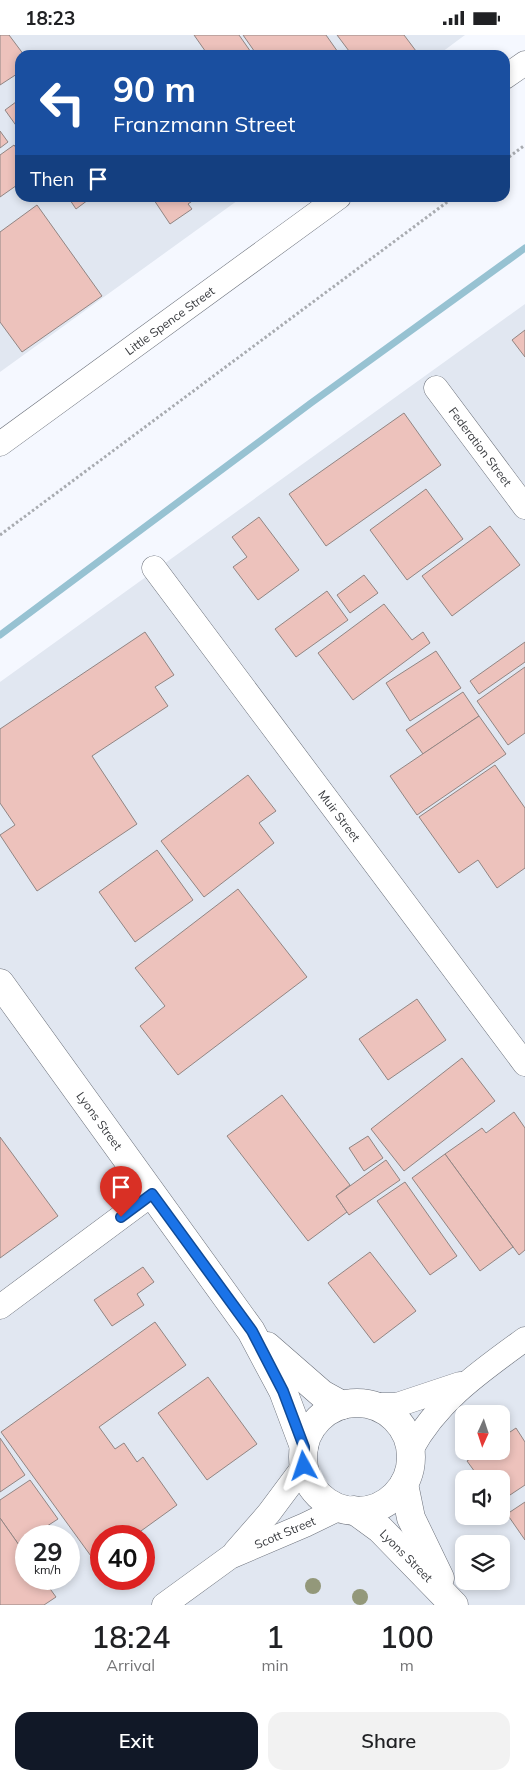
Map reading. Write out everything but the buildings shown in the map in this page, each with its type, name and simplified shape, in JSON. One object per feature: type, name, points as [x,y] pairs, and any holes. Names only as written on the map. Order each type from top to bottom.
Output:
[{"type":"street","points":[[510,74],[525,63]]},
{"type":"street","name":"Little Spence Street","points":[[0,444],[332,202]]},
{"type":"street","name":"Federation Street","points":[[436,388],[525,507]]},
{"type":"street","name":"Muir Street","points":[[154,568],[525,1064]]},
{"type":"street","name":"Lyons Street","points":[[0,983],[252,1331],[283,1391],[304,1457]]},
{"type":"street","points":[[0,1307],[152,1194]]},
{"type":"street","name":"Lyons Street","points":[[252,1331],[301,1378],[322,1394],[342,1405]]},
{"type":"street","points":[[411,1450],[434,1414],[466,1382],[525,1339]]},
{"type":"street","points":[[371,1405],[386,1411],[398,1421],[406,1435],[411,1450],[410,1467],[404,1484],[395,1495],[383,1504],[369,1509],[347,1509],[327,1501],[316,1492],[308,1480],[304,1457],[308,1433],[317,1421],[329,1411],[342,1405],[356,1403],[397,1405],[466,1382]]},
{"type":"street","name":"Scott Street","points":[[164,1605],[230,1557],[269,1513],[304,1457]]},
{"type":"street","name":"Lyons Street","points":[[404,1484],[411,1518],[427,1555],[454,1605]]},
{"type":"street","name":"Lyons Street","points":[[347,1509],[380,1529],[454,1605]]},
{"type":"street","name":"Scott Street","points":[[230,1557],[347,1509]]},
{"type":"path","points":[[510,156],[525,145]]},
{"type":"path","points":[[0,535],[447,202]]},
{"type":"shaded area","points":[[0,35],[465,35],[445,50],[15,50],[15,202],[235,202],[0,372]]},
{"type":"shaded area","points":[[525,304],[525,1605],[0,1605],[0,682]]},
{"type":"waterway","points":[[0,635],[311,403],[525,248]]},
{"type":"route","points":[[121,1217],[152,1194],[252,1331],[283,1391],[304,1447],[304,1466]]}]
